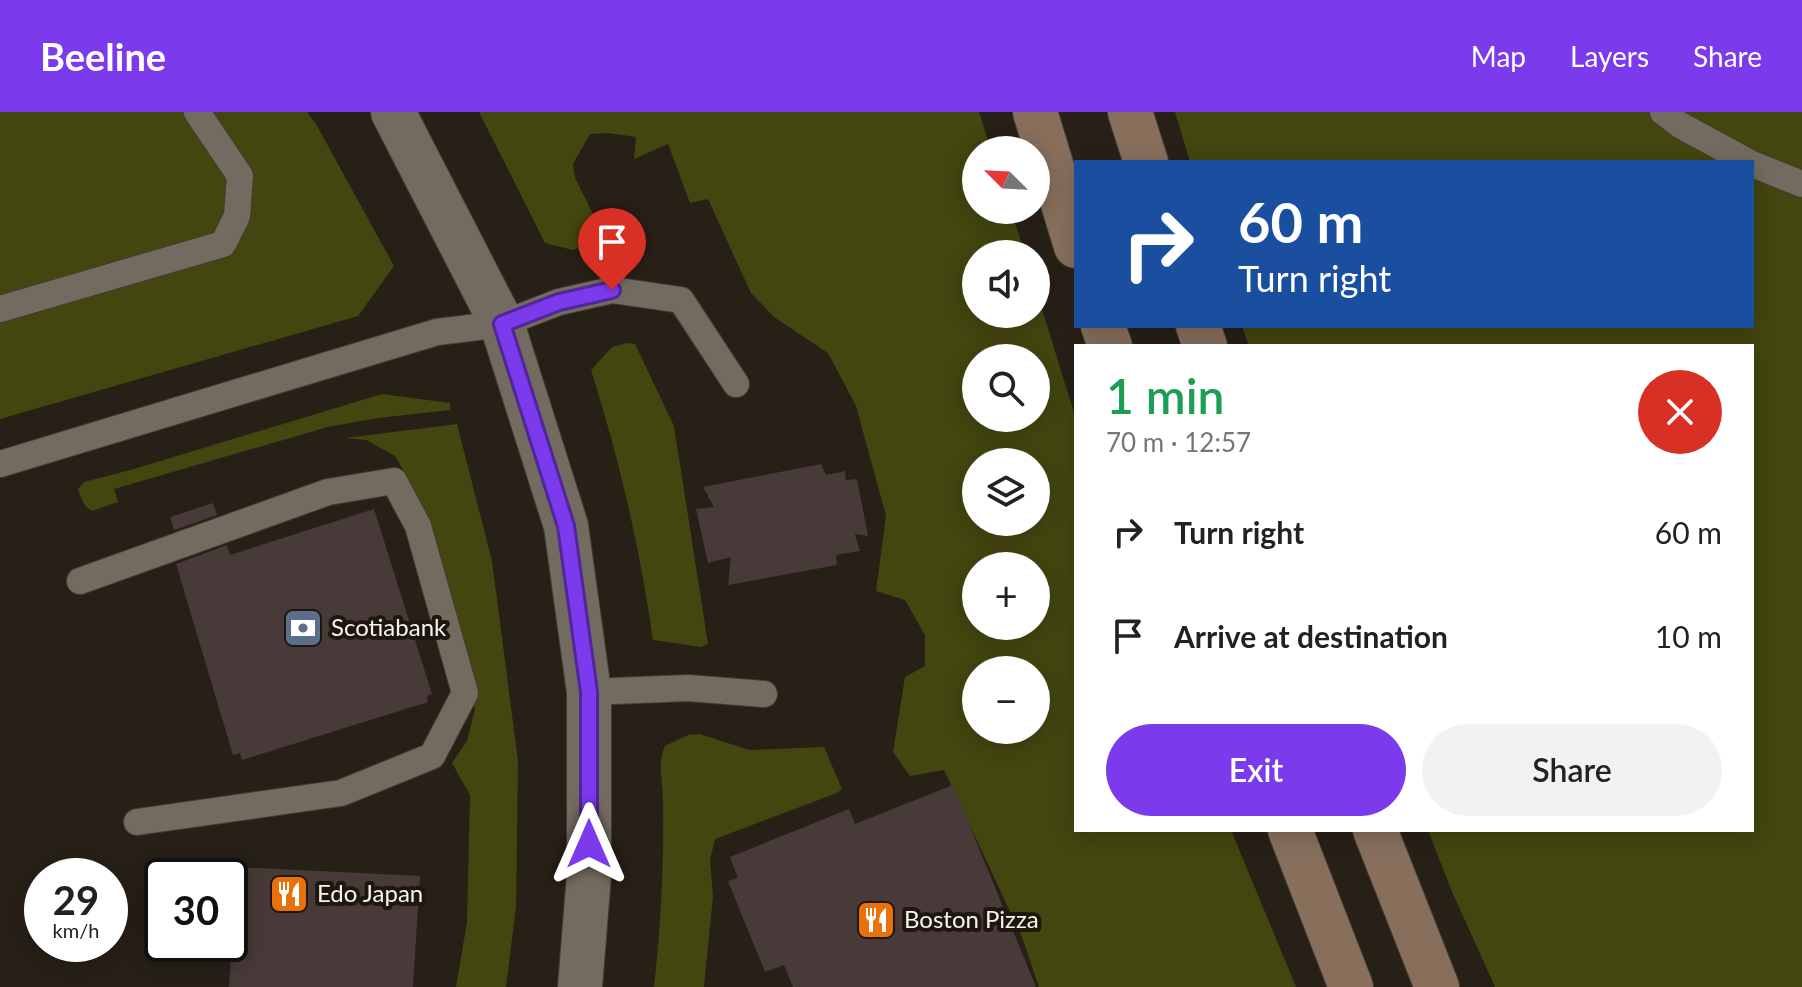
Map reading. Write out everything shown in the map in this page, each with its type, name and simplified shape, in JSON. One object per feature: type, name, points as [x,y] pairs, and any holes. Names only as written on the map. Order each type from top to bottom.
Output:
[{"type":"main road","points":[[1035,112],[1074,239]]},
{"type":"main road","points":[[1130,112],[1145,160]]},
{"type":"main road","points":[[1291,832],[1351,987]]},
{"type":"main road","points":[[1376,832],[1437,987]]},
{"type":"street","points":[[393,112],[502,324],[566,526],[589,692],[589,875],[580,987]]},
{"type":"lane","points":[[0,309],[223,244],[237,216],[240,176],[197,112]]},
{"type":"lane","points":[[1663,112],[1680,125],[1744,160]]},
{"type":"lane","points":[[1754,165],[1802,184]]},
{"type":"lane","points":[[0,464],[437,332],[502,324],[559,302],[612,290],[681,300],[736,384]]},
{"type":"lane","points":[[80,581],[328,492],[394,481],[418,526],[465,693],[432,756],[341,793],[137,822]]},
{"type":"lane","points":[[589,692],[688,688],[764,694]]},
{"type":"shaded area","points":[[0,112],[307,112],[394,266],[358,316],[0,419]]},
{"type":"shaded area","points":[[479,112],[979,112],[987,136],[962,136],[962,224],[1015,224],[1021,240],[962,240],[962,328],[1048,328],[1074,413],[1074,832],[1232,832],[1296,987],[1039,987],[1022,937],[944,770],[910,776],[893,752],[905,677],[925,666],[925,635],[905,600],[876,591],[886,516],[856,406],[828,353],[774,317],[751,293],[708,199],[690,203],[668,144],[634,159],[636,137],[590,134],[573,164],[575,178],[604,236],[573,250],[545,243]]},
{"type":"shaded area","points":[[1175,112],[1802,112],[1802,987],[1495,987],[1429,832],[1754,832],[1754,344],[1248,344],[1243,328],[1754,328],[1754,160],[1189,160]]},
{"type":"shaded area","points":[[635,344],[674,426],[708,644],[701,647],[653,640],[628,504],[591,370],[612,347]]},
{"type":"shaded area","points":[[382,394],[450,403],[450,410],[328,427],[114,489],[118,502],[92,511],[81,499],[78,489],[84,482]]},
{"type":"shaded area","points":[[457,424],[492,561],[518,761],[516,907],[506,987],[456,987],[467,922],[470,795],[452,763],[467,741],[475,709],[418,497],[395,456],[366,440],[345,438]]},
{"type":"shaded area","points":[[700,734],[749,750],[824,747],[842,789],[715,839],[710,860],[713,896],[704,987],[654,987],[662,871],[661,759],[665,746],[688,735]]},
{"type":"building","points":[[821,464],[826,475],[845,471],[846,480],[857,479],[868,536],[855,534],[860,551],[836,555],[837,565],[728,585],[731,557],[708,563],[696,509],[714,507],[703,487]]},
{"type":"building","points":[[213,503],[217,515],[174,530],[170,517]]},
{"type":"building","name":"Scotiabank","points":[[374,509],[432,694],[427,696],[428,702],[242,760],[240,753],[233,755],[176,564],[227,545],[230,555]]},
{"type":"building","name":"Boston Pizza","points":[[953,785],[1036,987],[793,987],[784,965],[765,972],[728,881],[738,878],[730,857],[849,809],[855,824]]},
{"type":"building","points":[[248,868],[420,876],[413,987],[229,987],[231,962],[248,962]]},
{"type":"place","name":"Scotiabank","points":[[303,628]]},
{"type":"place","name":"Edo Japan","points":[[289,894]]},
{"type":"place","name":"Boston Pizza","points":[[876,920]]},
{"type":"route","points":[[589,844],[589,692],[566,526],[502,324],[559,302],[612,290]]}]
